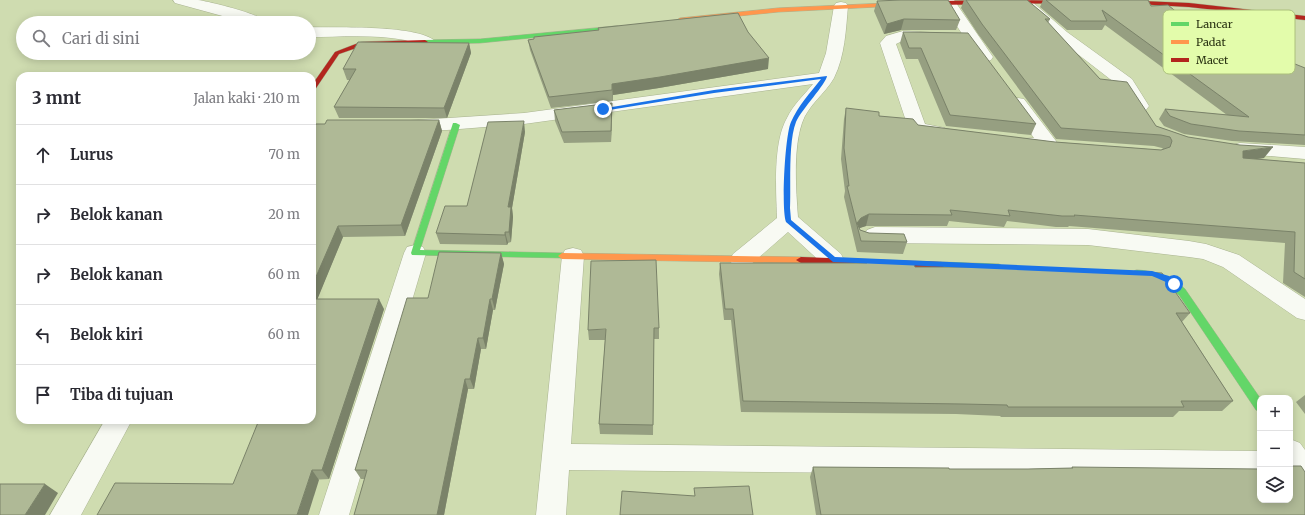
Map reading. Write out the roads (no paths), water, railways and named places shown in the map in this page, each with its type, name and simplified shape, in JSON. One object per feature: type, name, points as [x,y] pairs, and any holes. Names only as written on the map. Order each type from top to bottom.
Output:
[{"type":"street","points":[[180,0],[244,16]]},
{"type":"street","points":[[1106,0],[1189,5],[1234,10]]},
{"type":"street","points":[[670,21],[730,13],[901,2],[949,3],[1084,1]]},
{"type":"street","points":[[1024,2],[1062,34],[1126,83],[1148,118]]},
{"type":"street","points":[[949,3],[957,37],[993,69]]},
{"type":"street","points":[[833,260],[788,220],[787,208],[790,140],[793,123],[802,107],[825,77],[835,45],[841,6]]},
{"type":"street","points":[[1295,17],[1305,18]]},
{"type":"street","points":[[316,83],[331,59],[337,53],[345,48],[372,43],[480,41],[625,28]]},
{"type":"street","points":[[316,32],[395,34],[418,38],[429,43]]},
{"type":"street","points":[[957,37],[901,36],[895,37],[888,44],[917,127],[922,130],[958,134]]},
{"type":"street","points":[[396,125],[456,125],[603,109],[714,91],[825,77]]},
{"type":"street","points":[[1007,88],[1056,145],[1009,141]]},
{"type":"street","points":[[334,515],[456,125]]},
{"type":"street","points":[[1224,147],[1305,153]]},
{"type":"street","points":[[741,260],[788,220]]},
{"type":"street","points":[[866,235],[1088,237],[1189,249],[1212,254],[1230,261],[1305,311]]},
{"type":"street","points":[[415,253],[741,260],[833,260],[1008,267]]},
{"type":"street","points":[[551,515],[573,256]]},
{"type":"street","points":[[1128,272],[1158,274],[1174,284],[1182,292],[1257,403]]},
{"type":"street","points":[[64,515],[118,424]]},
{"type":"street","points":[[557,457],[1257,464]]}]
